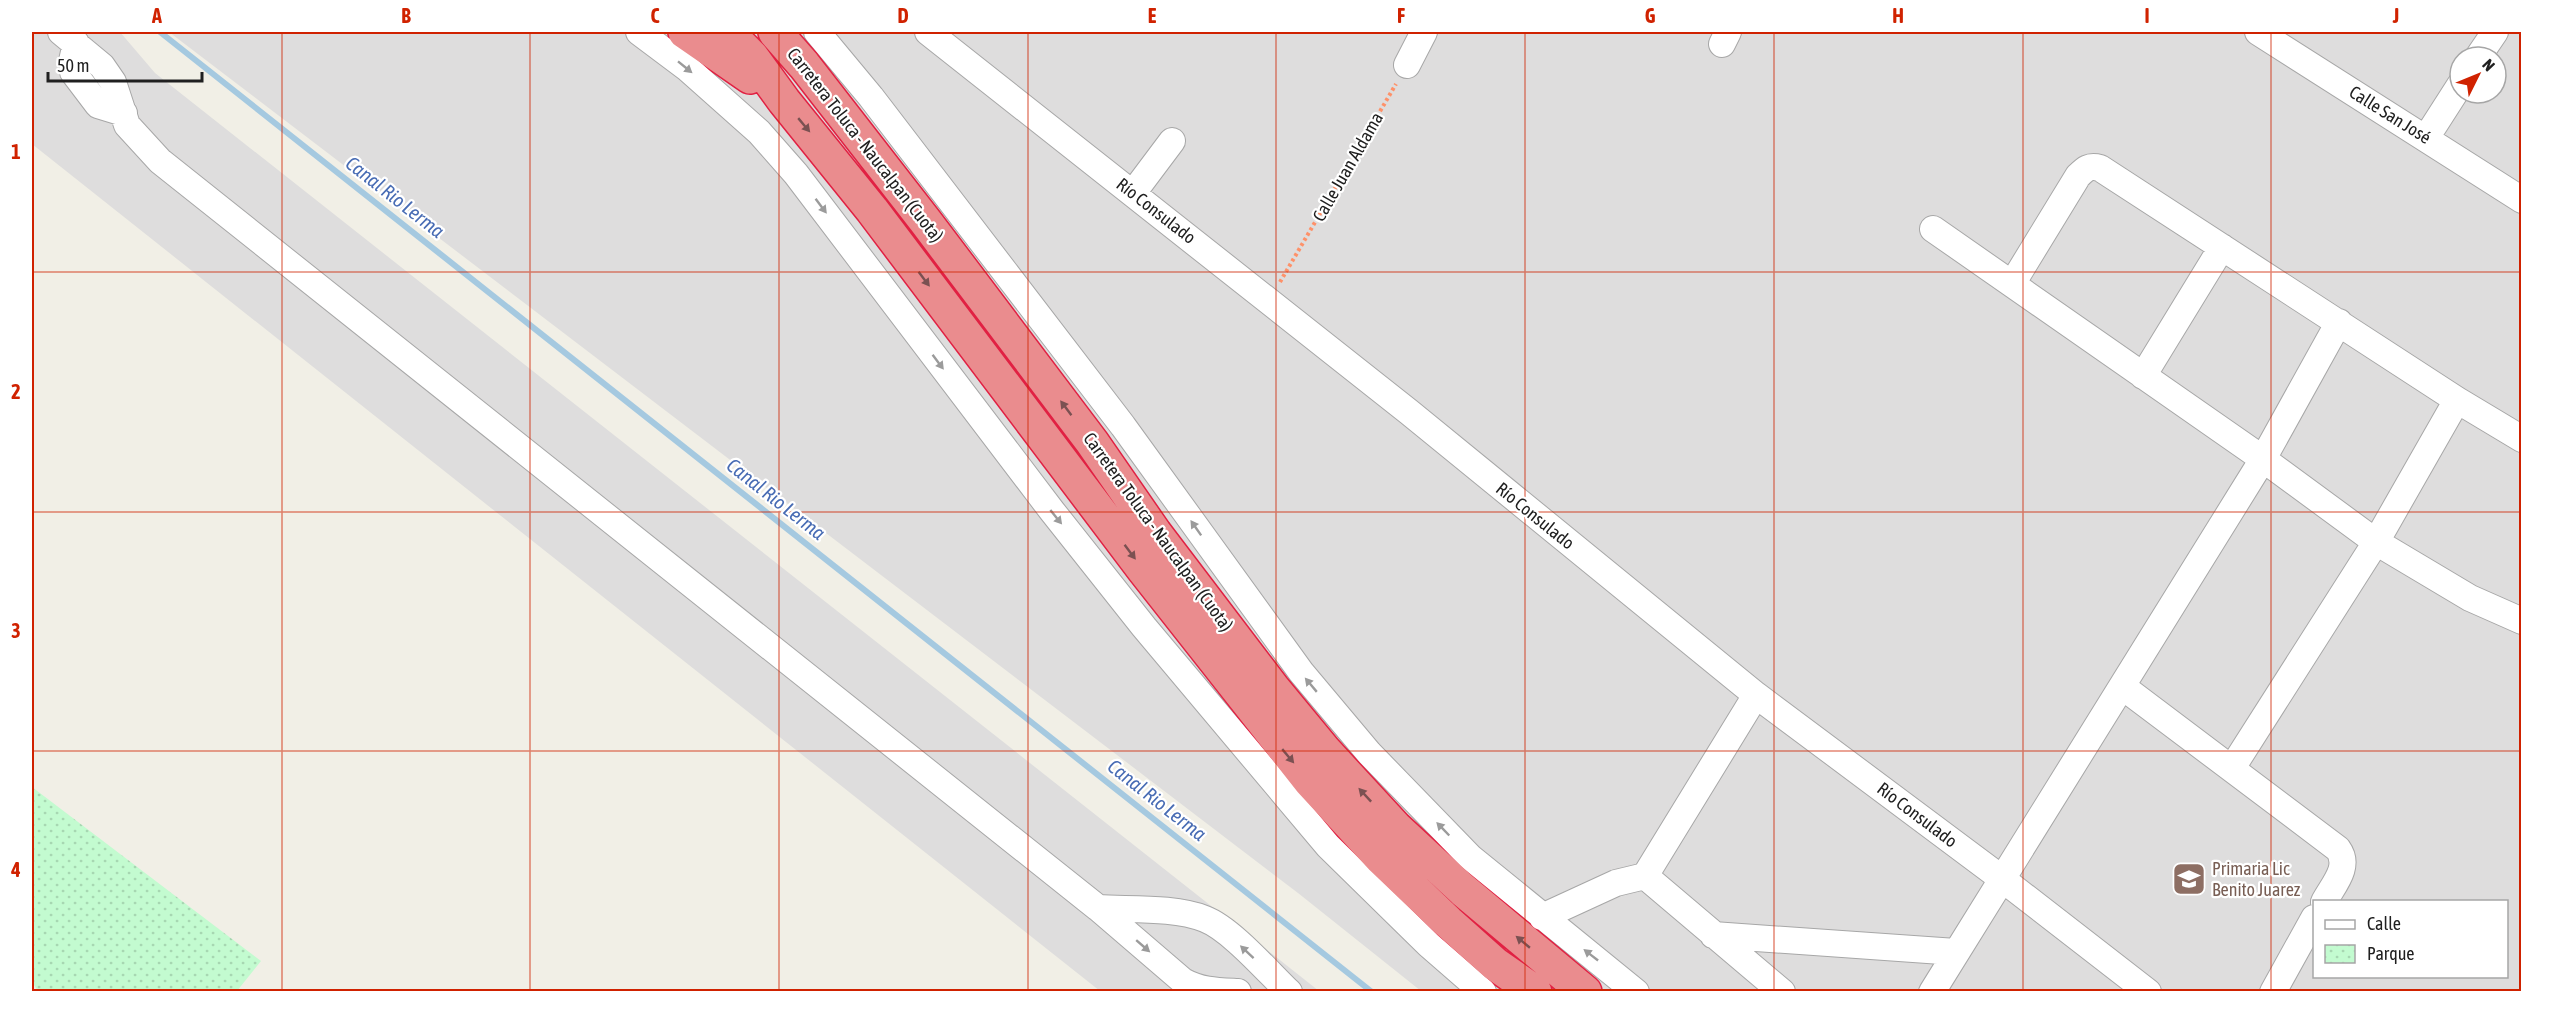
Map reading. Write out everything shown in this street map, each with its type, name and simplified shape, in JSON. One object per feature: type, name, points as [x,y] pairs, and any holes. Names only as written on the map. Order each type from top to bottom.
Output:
[{"type":"highway","points":[[686,32],[784,101]]},
{"type":"highway","name":"Carretera Toluca - Naucalpan (Cuota)","points":[[727,32],[752,57],[784,101],[879,219],[1143,569],[1310,781],[1382,858],[1448,922],[1495,964],[1535,992]]},
{"type":"highway","name":"Carretera Toluca - Naucalpan (Cuota)","points":[[775,32],[840,111],[1092,442],[1155,533],[1324,751],[1395,827],[1463,890],[1585,992]]},
{"type":"highway","points":[[796,32],[808,45],[840,111]]},
{"type":"street","points":[[639,32],[687,69],[759,132],[796,174],[1052,511],[1144,627],[1328,846],[1429,945],[1483,992]]},
{"type":"street","points":[[817,32],[871,97],[1123,426],[1301,672],[1369,753],[1470,857],[1636,992]]},
{"type":"street","name":"Río Consulado","points":[[928,32],[1409,412],[1756,695],[2001,878],[2148,992]]},
{"type":"street","points":[[1407,66],[1424,32]]},
{"type":"street","name":"Calle San José","points":[[2258,32],[2522,200]]},
{"type":"street","points":[[2486,45],[2495,32]]},
{"type":"street","points":[[74,35],[113,82],[128,125],[169,169],[1098,908],[1183,981],[1194,987],[1238,992]]},
{"type":"street","points":[[74,35],[111,58],[126,84],[138,113],[141,141]]},
{"type":"street","points":[[2426,138],[2448,104]]},
{"type":"street","points":[[1133,193],[1172,141]]},
{"type":"street","points":[[2012,284],[2078,176],[2085,168],[2093,166],[2100,168],[2457,400],[2522,439]]},
{"type":"street","points":[[1934,229],[2263,459],[2376,542],[2470,598],[2520,618]]},
{"type":"street","points":[[2143,376],[2222,247]]},
{"type":"street","points":[[1932,992],[2263,459],[2339,322]]},
{"type":"street","points":[[2232,768],[2376,542],[2457,400]]},
{"type":"street","points":[[2123,687],[2338,849],[2343,856],[2343,869],[2325,900]]},
{"type":"street","points":[[1542,917],[1616,883],[1645,876],[1756,695]]},
{"type":"street","points":[[1645,876],[1782,992]]},
{"type":"street","points":[[1098,908],[1186,913],[1206,919],[1222,929],[1289,992]]},
{"type":"street","points":[[2273,992],[2313,920]]},
{"type":"street","points":[[1713,935],[1956,952]]},
{"type":"path","name":"Calle Juan Aldama","points":[[1269,301],[1407,66]]},
{"type":"shaded area","points":[[32,32],[120,32],[155,73],[1319,991],[1100,991],[32,144]]},
{"type":"shaded area","points":[[169,32],[2521,32],[2521,991],[1421,991],[1298,893]]},
{"type":"green space","points":[[32,787],[261,961],[237,991],[38,991],[32,982]]},
{"type":"waterway","name":"Canal Rio Lerma","points":[[160,32],[1372,992]]},
{"type":"place","name":"Primaria Lic Benito Juarez","points":[[2189,879]]}]
